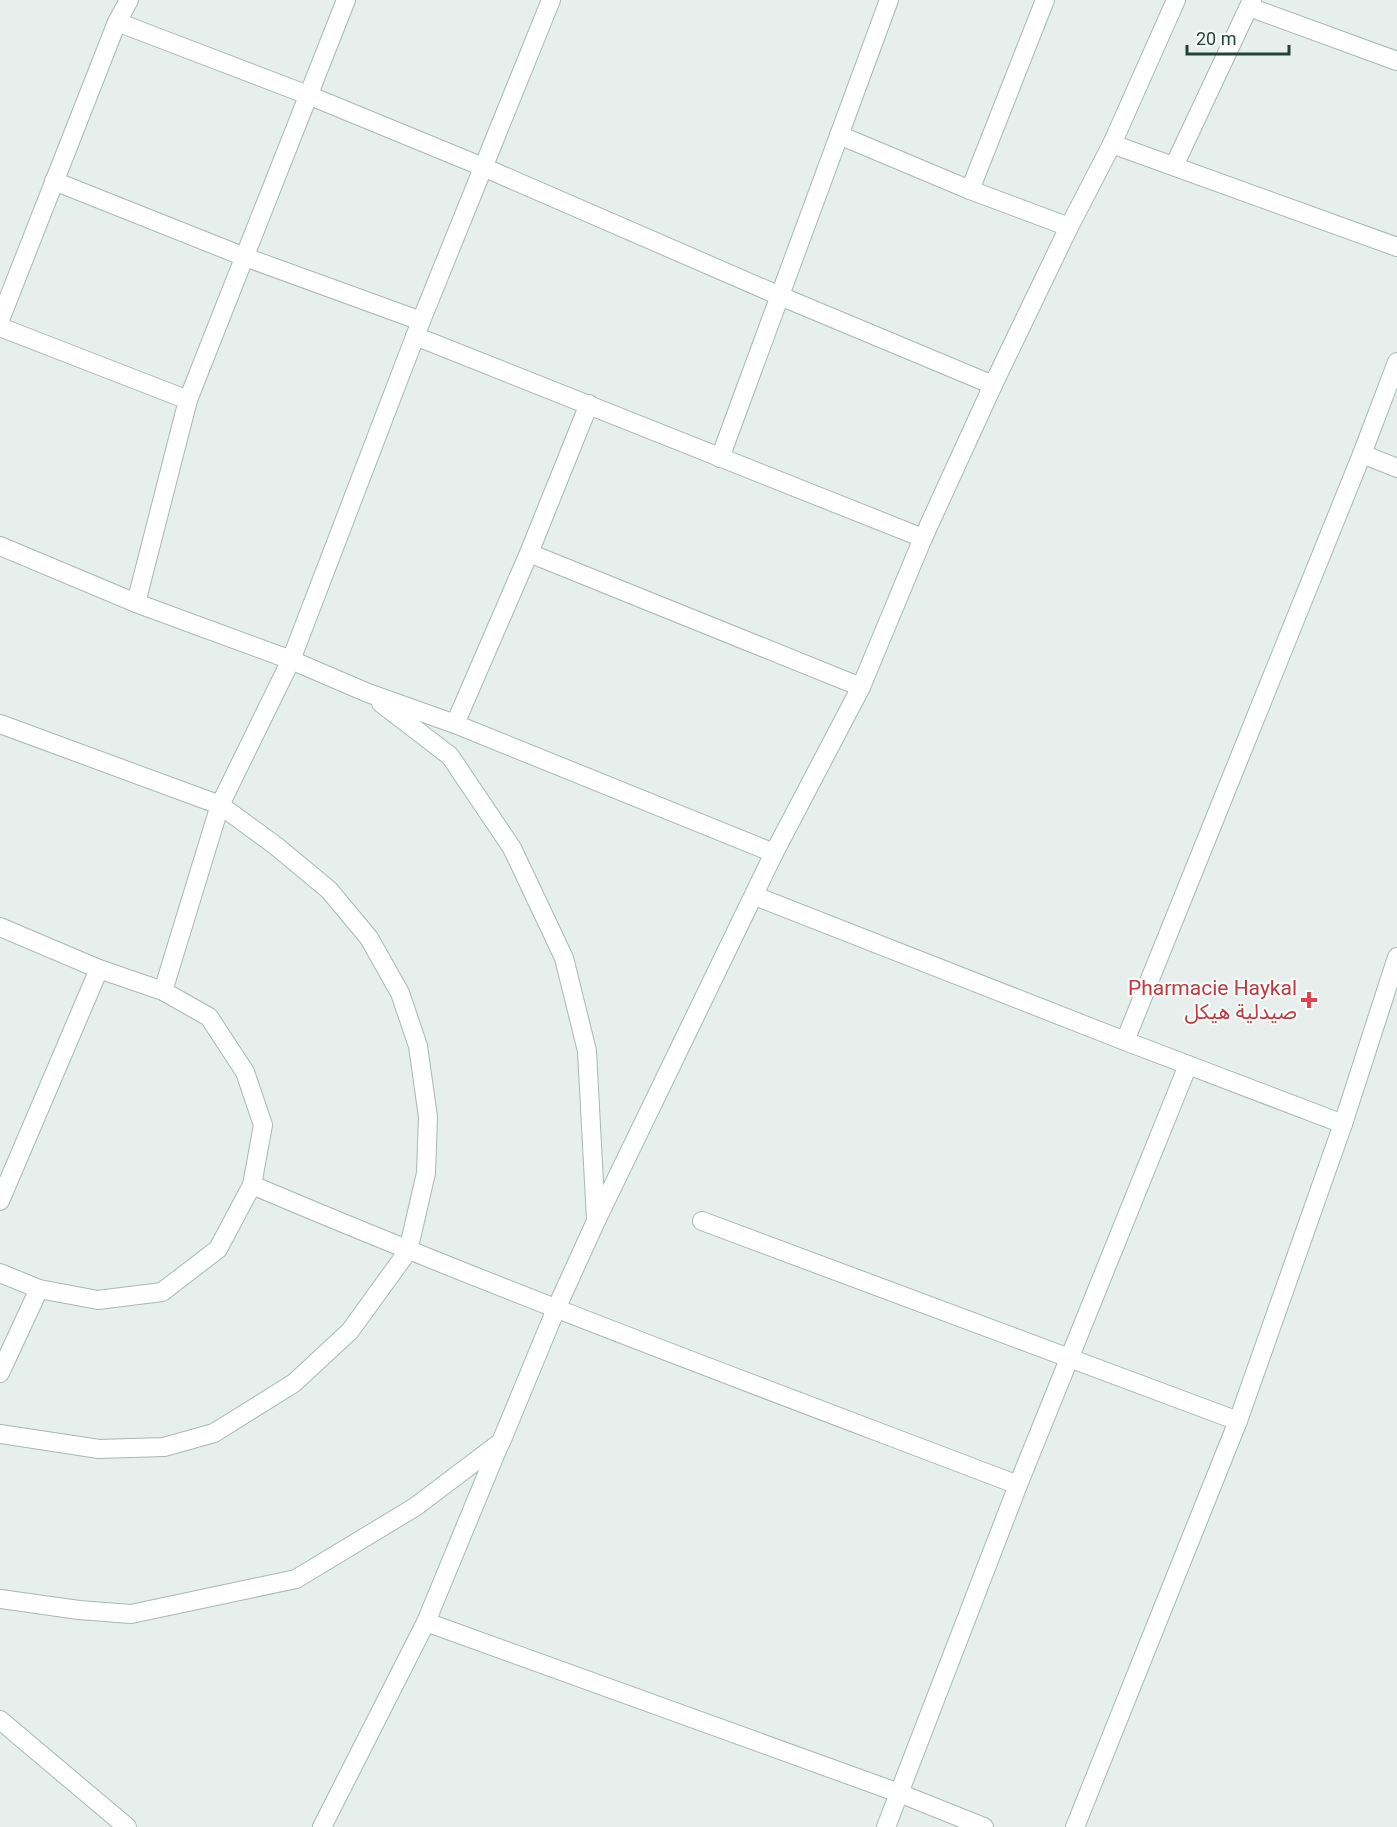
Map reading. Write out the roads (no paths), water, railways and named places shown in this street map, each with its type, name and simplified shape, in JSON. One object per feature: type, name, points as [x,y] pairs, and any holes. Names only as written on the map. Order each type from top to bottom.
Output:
[{"type":"street","points":[[0,320],[117,22],[129,0]]},
{"type":"street","points":[[136,603],[188,400],[346,0]]},
{"type":"street","points":[[163,991],[220,805],[291,660],[418,328],[550,0]]},
{"type":"street","points":[[720,458],[889,0]]},
{"type":"street","points":[[970,190],[1045,0]]},
{"type":"street","points":[[322,1827],[426,1622],[556,1309],[596,1221],[774,853],[861,687],[923,538],[993,385],[1069,227],[1112,144],[1176,0]]},
{"type":"street","points":[[1174,166],[1250,3],[1397,61]]},
{"type":"street","points":[[117,22],[309,95],[483,167],[780,296],[993,385]]},
{"type":"street","points":[[839,135],[970,190],[1069,227]]},
{"type":"street","points":[[1112,144],[1397,246]]},
{"type":"street","points":[[54,181],[418,328],[589,404],[720,458],[923,538]]},
{"type":"street","points":[[0,327],[188,400]]},
{"type":"street","points":[[1125,1041],[1397,362]]},
{"type":"street","points":[[455,724],[529,553],[589,404]]},
{"type":"street","points":[[1362,454],[1397,468]]},
{"type":"street","points":[[0,546],[136,603],[291,660],[368,693],[455,724],[774,853]]},
{"type":"street","points":[[529,553],[861,687]]},
{"type":"street","points":[[368,693],[450,756],[512,848],[564,958],[587,1051],[596,1221]]},
{"type":"street","points":[[0,724],[220,805],[276,846],[328,890],[369,938],[400,993],[418,1046],[428,1117],[426,1173],[408,1251],[351,1331],[294,1383],[214,1433],[164,1447],[99,1449],[0,1434]]},
{"type":"street","points":[[755,896],[1343,1124]]},
{"type":"street","points":[[0,927],[99,969],[163,991],[209,1017],[245,1072],[262,1125],[252,1185],[218,1249],[162,1292],[98,1300],[39,1289],[0,1273]]},
{"type":"street","points":[[1075,1827],[1238,1421],[1343,1124],[1397,957]]},
{"type":"street","points":[[0,1201],[99,969]]},
{"type":"street","points":[[886,1827],[1068,1358],[1188,1065]]},
{"type":"street","points":[[252,1185],[408,1251],[556,1309],[1018,1485]]},
{"type":"street","points":[[702,1221],[1238,1421]]},
{"type":"street","points":[[0,1373],[39,1289]]},
{"type":"street","points":[[0,1599],[80,1610],[131,1614],[296,1579],[415,1507],[501,1442]]},
{"type":"street","points":[[426,1622],[899,1793],[984,1827]]},
{"type":"street","points":[[0,1720],[127,1827]]},
{"type":"place","name":"Pharmacie Haykal صيدلية هيكل","points":[[1309,1000]]}]
